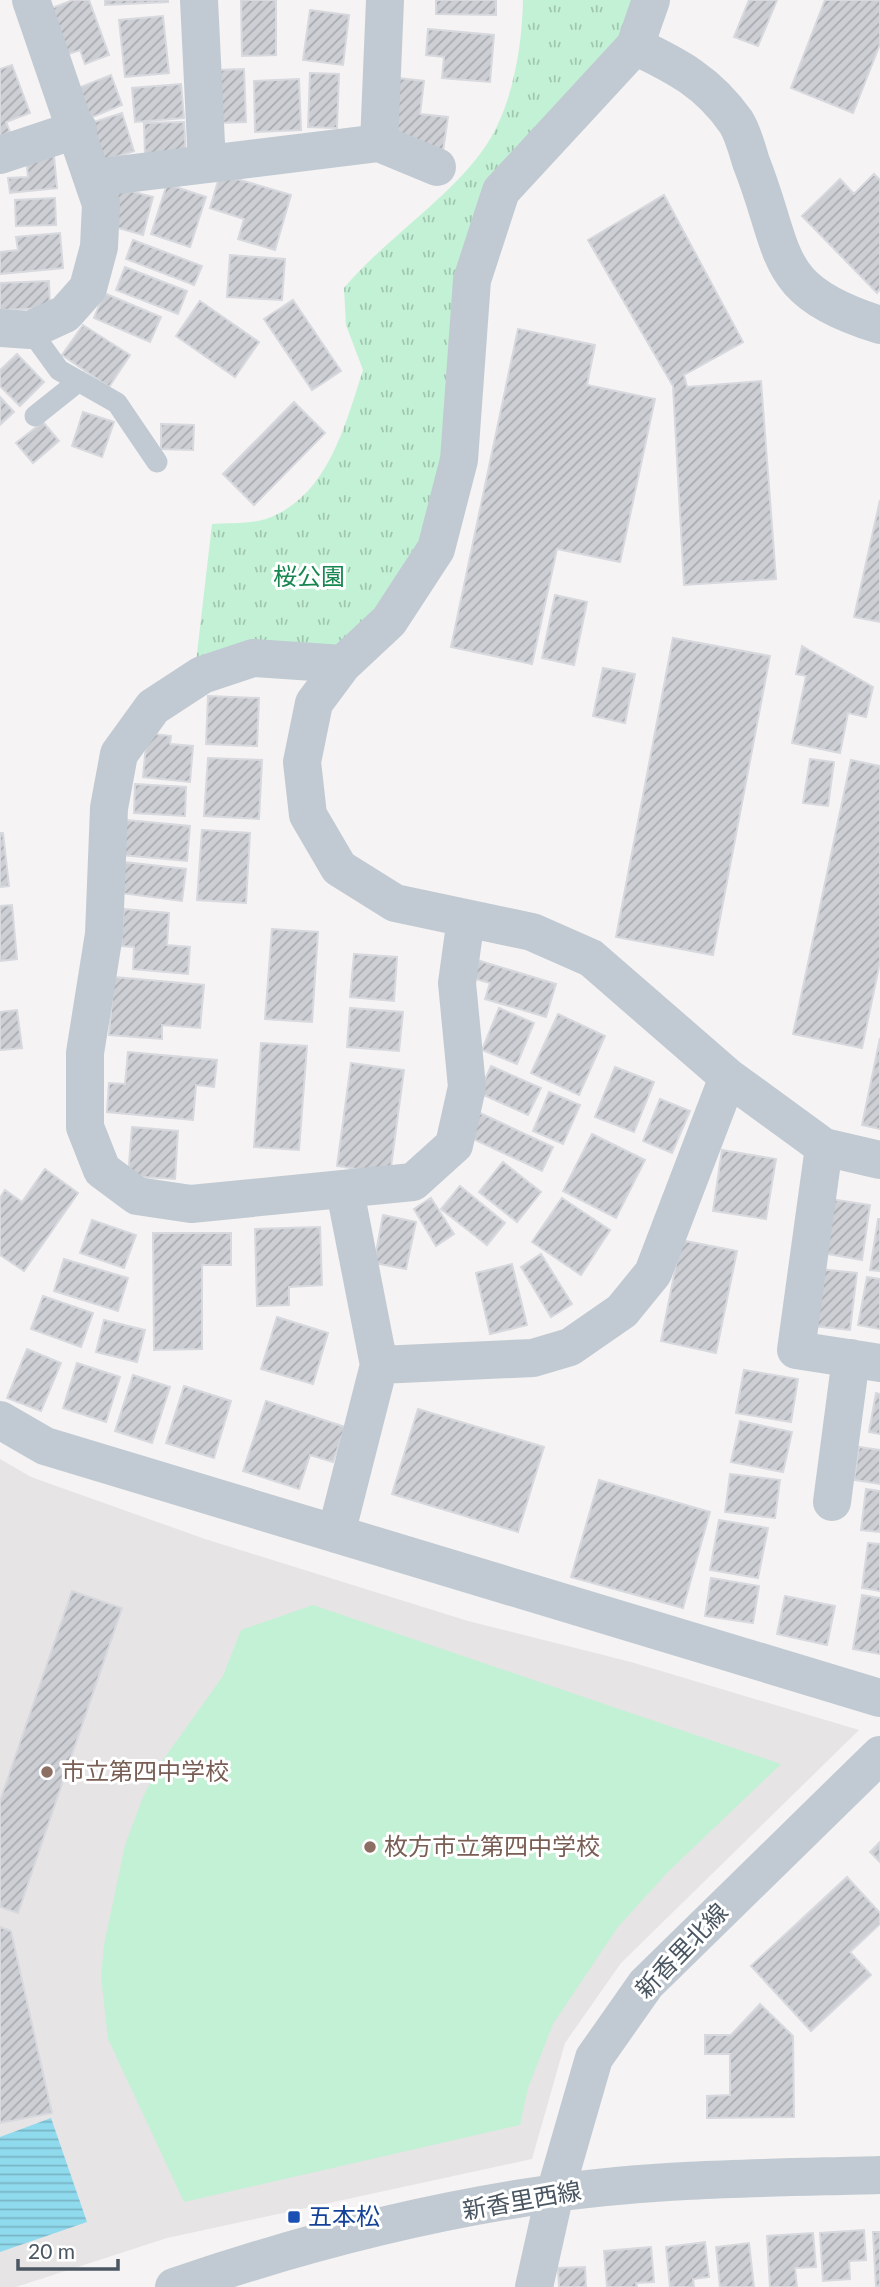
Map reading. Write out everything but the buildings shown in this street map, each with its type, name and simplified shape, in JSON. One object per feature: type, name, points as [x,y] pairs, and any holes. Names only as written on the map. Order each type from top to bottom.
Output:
[{"type":"street","points":[[15,329],[65,314],[88,288],[99,247],[101,204],[78,129],[30,0]]},
{"type":"street","points":[[199,0],[207,164]]},
{"type":"street","points":[[379,143],[385,0]]},
{"type":"street","points":[[652,0],[635,46],[501,191],[472,280],[459,460],[436,550],[388,621],[342,664],[314,703],[302,762],[309,815],[339,868],[395,903],[533,932],[591,958],[728,1077],[824,1147],[880,1160]]},
{"type":"street","points":[[635,46],[691,73],[736,123],[759,180],[778,251],[800,286],[840,313],[880,325]]},
{"type":"street","points":[[0,155],[78,129]]},
{"type":"street","points":[[93,178],[379,143],[437,167]]},
{"type":"street","points":[[342,664],[253,658],[202,675],[153,707],[119,754],[109,808],[104,934],[85,1066],[85,1127],[102,1170],[137,1196],[191,1204],[345,1191],[413,1182],[454,1145],[467,1087],[457,983],[466,918]]},
{"type":"street","points":[[379,1365],[533,1358],[570,1347],[622,1311],[653,1273],[728,1077]]},
{"type":"street","points":[[824,1147],[796,1350],[866,1361],[832,1503]]},
{"type":"street","points":[[336,1534],[379,1365],[345,1191]]},
{"type":"street","points":[[0,1420],[45,1446],[880,1698]]},
{"type":"street","name":"新香里北線","points":[[534,2287],[555,2193],[594,2058],[646,1984],[880,1755]]},
{"type":"street","name":"新香里西線","points":[[174,2287],[388,2225],[555,2193],[681,2180],[880,2175]]},
{"type":"lane","points":[[15,329],[59,370],[117,403],[157,462]]},
{"type":"lane","points":[[35,416],[79,381]]},
{"type":"shaded area","name":"枚方市立第四中学校","points":[[0,1459],[31,1477],[205,1539],[468,1621],[631,1662],[859,1730],[621,1963],[565,2043],[532,2159],[167,2238],[16,2287],[0,2287]]},
{"type":"green space","name":"桜公園","points":[[523,0],[635,0],[622,37],[487,183],[443,458],[421,543],[377,611],[336,652],[196,662],[212,524],[260,521],[287,509],[305,494],[331,457],[341,436],[363,370],[346,325],[344,288],[456,181],[487,144],[510,93],[521,37]]},
{"type":"green space","points":[[313,1605],[781,1764],[667,1873],[618,1927],[553,2024],[528,2088],[520,2125],[184,2202],[108,2039],[101,1977],[104,1945],[125,1845],[143,1797],[158,1767],[223,1676],[241,1630]]},
{"type":"water","points":[[51,2118],[87,2222],[0,2252],[0,2137]]},
{"type":"place","name":"市立第四中学校","points":[[47,1772]]},
{"type":"place","name":"枚方市立第四中学校","points":[[370,1847]]},
{"type":"place","name":"五本松","points":[[294,2217]]}]
